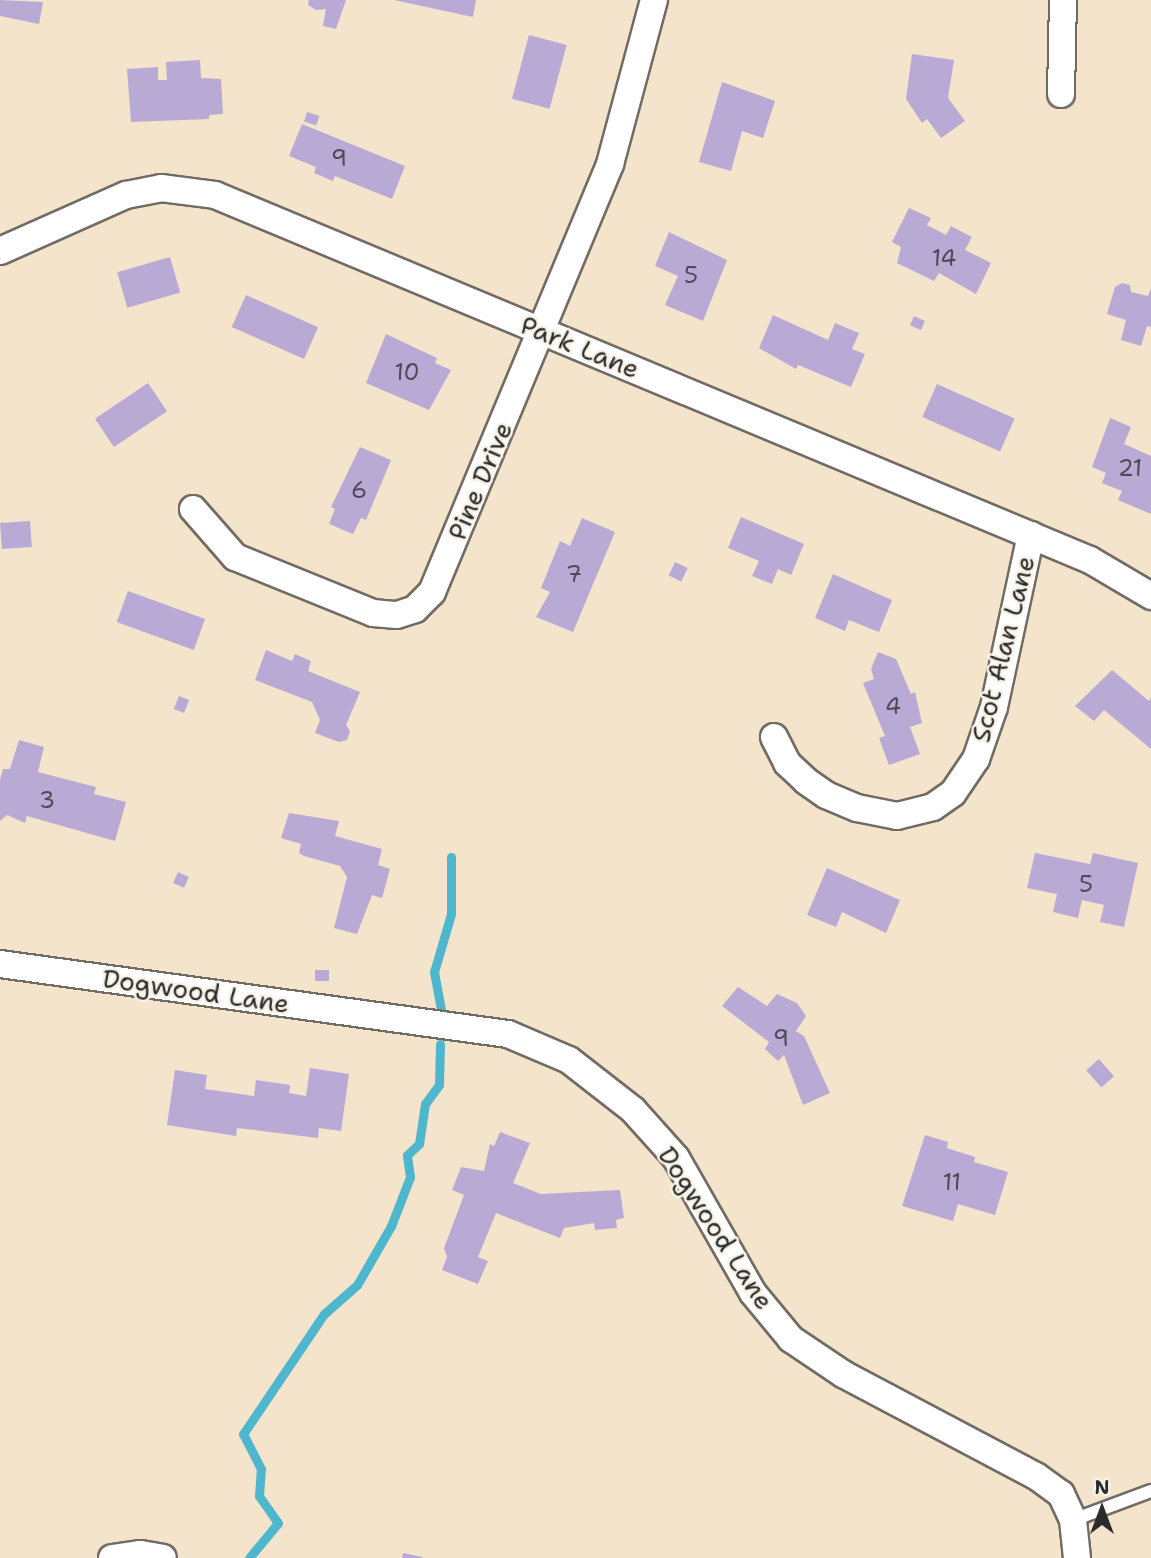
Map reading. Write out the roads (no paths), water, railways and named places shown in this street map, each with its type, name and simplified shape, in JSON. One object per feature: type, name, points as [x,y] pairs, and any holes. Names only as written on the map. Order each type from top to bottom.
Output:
[{"type":"street","name":"Pine Drive","points":[[193,509],[235,557],[373,613],[397,615],[415,609],[441,575],[610,164],[654,0]]},
{"type":"street","points":[[1060,94],[1063,0]]},
{"type":"street","name":"Park Lane","points":[[0,251],[126,195],[187,189],[244,206],[1031,535],[1103,566],[1151,596]]},
{"type":"street","name":"Scot Alan Lane","points":[[774,737],[787,763],[806,780],[825,796],[857,808],[897,816],[933,807],[953,793],[976,759],[994,707],[1031,535]]},
{"type":"street","name":"Dogwood Lane","points":[[0,964],[157,984],[185,993],[436,1023],[539,1044],[569,1060],[634,1110],[676,1158],[753,1293],[791,1339],[844,1374],[1036,1476],[1061,1494],[1073,1520],[1077,1558]]},
{"type":"street","points":[[112,1558],[141,1554],[163,1558]]},
{"type":"lane","points":[[1073,1520],[1151,1491]]},
{"type":"waterway","points":[[442,1015],[434,972],[451,914],[451,857]]},
{"type":"waterway","points":[[249,1558],[278,1523],[259,1496],[261,1469],[243,1434],[324,1314],[357,1285],[391,1226],[410,1177],[407,1155],[419,1144],[425,1104],[439,1085],[440,1044]]}]
